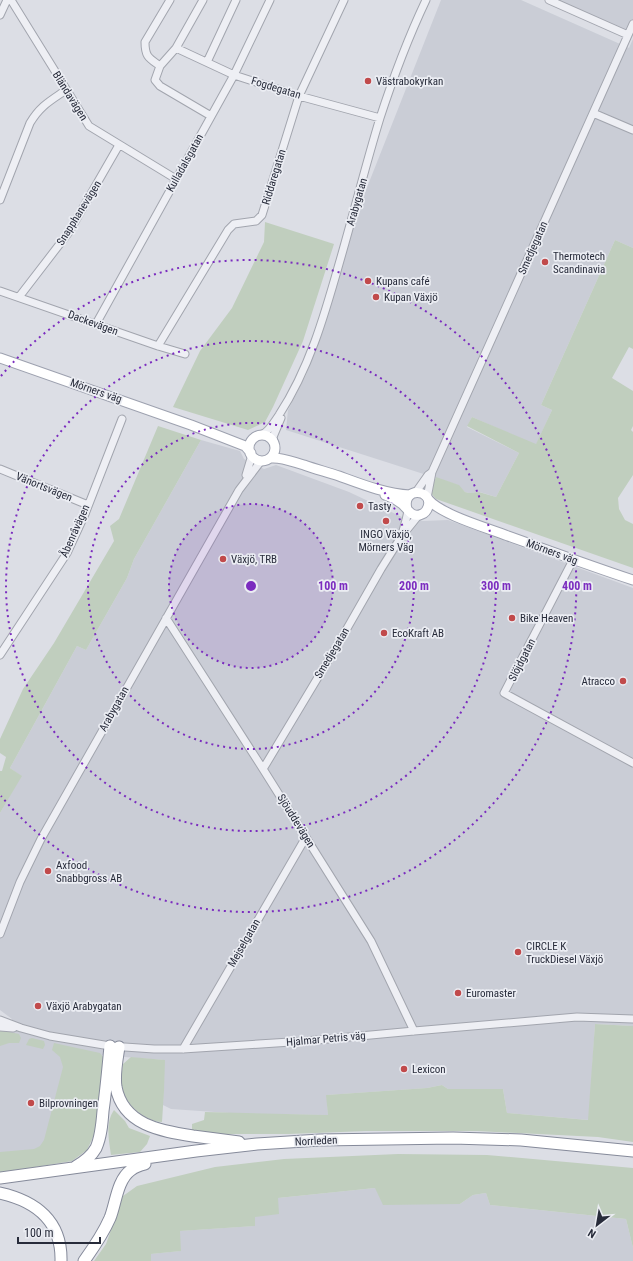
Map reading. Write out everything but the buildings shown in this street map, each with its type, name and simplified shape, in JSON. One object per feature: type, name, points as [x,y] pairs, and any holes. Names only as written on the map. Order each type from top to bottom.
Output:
[{"type":"highway","points":[[114,1047],[116,1087],[123,1105],[134,1118],[152,1127],[170,1132],[257,1144]]},
{"type":"highway","points":[[72,1168],[82,1163],[96,1148],[101,1131],[114,1047]]},
{"type":"highway","name":"Norrleden","points":[[0,1178],[196,1151],[257,1144],[327,1140],[453,1138],[521,1140],[633,1151]]},
{"type":"highway","name":"Norrleden","points":[[0,1184],[258,1150],[327,1145],[397,1143],[521,1146],[569,1149],[633,1156]]},
{"type":"highway","points":[[84,1261],[104,1231],[126,1175],[134,1168],[146,1164]]},
{"type":"highway","points":[[0,1193],[12,1195],[25,1200],[35,1206],[46,1216],[54,1228],[60,1242],[61,1261]]},
{"type":"main road","name":"Mörners väg","points":[[0,358],[191,424],[246,440],[257,437]]},
{"type":"main road","name":"Mörners väg","points":[[191,424],[245,446],[251,454]]},
{"type":"main road","points":[[333,474],[282,452],[269,437],[257,437],[250,444],[251,454],[256,459],[261,461],[271,458],[281,458],[369,487],[396,494],[422,494],[427,498],[428,508],[421,514],[412,515],[398,501],[369,487]]},
{"type":"main road","points":[[271,458],[274,453],[274,443]]},
{"type":"main road","points":[[407,510],[406,501],[413,494]]},
{"type":"main road","name":"Mörners väg","points":[[427,498],[435,506],[471,522],[573,560],[633,580]]},
{"type":"main road","name":"Mörners väg","points":[[421,514],[439,514],[471,522]]},
{"type":"street","points":[[0,15],[7,0]]},
{"type":"street","name":"Bländavägen","points":[[11,0],[89,126],[176,179]]},
{"type":"street","points":[[160,66],[148,57],[145,50],[145,42],[170,0]]},
{"type":"street","points":[[203,0],[176,48],[160,66],[155,80],[160,86],[212,116]]},
{"type":"street","points":[[207,62],[236,0]]},
{"type":"street","name":"Kulladalsgatan","points":[[96,324],[212,116],[234,75],[270,0]]},
{"type":"street","name":"Riddaregatan","points":[[158,346],[228,230],[234,224],[256,221],[262,215],[299,96],[344,0]]},
{"type":"street","name":"Arabygatan","points":[[257,437],[265,434],[270,429],[304,372],[325,316],[380,118],[397,70],[426,0]]},
{"type":"street","points":[[549,0],[628,35]]},
{"type":"street","name":"Smedjegatan","points":[[427,498],[432,472],[633,24]]},
{"type":"street","name":"Fogdegatan","points":[[176,48],[234,75],[299,96],[380,118]]},
{"type":"street","points":[[0,200],[30,123],[41,107],[66,90]]},
{"type":"street","points":[[593,113],[633,130]]},
{"type":"street","name":"Snapphanevägen","points":[[19,297],[69,232],[119,145]]},
{"type":"street","name":"Dackevägen","points":[[0,291],[185,354]]},
{"type":"street","name":"Arabygatan","points":[[274,443],[274,433],[286,404]]},
{"type":"street","name":"Åbenråvägen","points":[[0,655],[67,553],[88,505],[122,419]]},
{"type":"street","name":"Arabygatan","points":[[0,934],[20,882],[41,839],[239,490],[250,464],[251,454]]},
{"type":"street","name":"Arabygatan","points":[[239,490],[261,461]]},
{"type":"street","name":"Vänortsvägen","points":[[0,470],[88,505]]},
{"type":"street","name":"Smedjegatan","points":[[413,494],[432,472]]},
{"type":"street","name":"Smedjegatan","points":[[401,537],[407,510]]},
{"type":"street","name":"Smedjegatan","points":[[263,769],[401,537],[421,514]]},
{"type":"street","name":"Slöjdgatan","points":[[573,560],[504,693],[633,764]]},
{"type":"street","name":"Sjöuddevägen","points":[[166,618],[371,940],[414,1031]]},
{"type":"street","name":"Mejselgatan","points":[[183,1050],[306,837]]},
{"type":"street","name":"Hjalmar Petris väg","points":[[0,1020],[21,1028],[50,1036],[114,1047],[183,1050],[306,1041],[577,1017],[633,1019]]},
{"type":"street","name":"Hjalmar Petris väg","points":[[0,1027],[21,1028]]},
{"type":"shaded area","points":[[441,0],[521,0],[629,48],[633,39],[633,248],[615,240],[541,405],[552,410],[536,445],[472,417],[467,427],[519,453],[496,497],[480,492],[465,492],[458,485],[286,430],[288,410],[306,375],[326,321],[353,223]]},
{"type":"shaded area","points":[[549,0],[633,0],[633,24],[628,35]]},
{"type":"shaded area","points":[[201,440],[240,451],[244,459],[264,469],[276,465],[349,492],[402,517],[423,521],[448,520],[633,588],[633,1026],[595,1024],[589,1120],[507,1113],[503,1089],[448,1089],[442,1085],[427,1088],[327,1095],[328,1115],[244,1114],[171,1109],[163,1105],[164,1060],[98,1055],[71,1150],[0,1157],[0,1044],[4,1042],[12,1019],[0,1010],[0,813],[21,776],[10,768],[77,646],[86,650],[127,578],[134,559]]},
{"type":"shaded area","points":[[375,1188],[460,1204],[473,1195],[486,1193],[490,1205],[626,1219],[633,1248],[633,1261],[151,1261],[150,1254],[180,1251],[179,1231],[254,1226],[255,1217],[278,1198]]},
{"type":"green space","points":[[265,222],[334,244],[303,341],[273,407],[265,422],[248,430],[173,407],[200,351],[232,308],[264,242]]},
{"type":"green space","points":[[615,240],[633,248],[633,349],[629,347],[612,378],[633,391],[633,426],[631,430],[633,432],[633,475],[618,498],[619,509],[625,520],[633,524],[633,568],[436,499],[430,492],[436,477],[459,485],[465,492],[479,492],[496,497],[519,453],[467,426],[472,417],[536,444],[552,410],[541,405]]},
{"type":"green space","points":[[158,426],[201,440],[134,559],[127,578],[86,650],[77,646],[10,768],[22,776],[0,813],[0,771],[2,771],[6,757],[0,753],[0,739],[23,689],[54,643],[114,541],[110,526],[119,519]]},
{"type":"green space","points":[[595,1024],[633,1026],[633,1142],[598,1137],[477,1131],[366,1131],[289,1134],[212,1134],[192,1131],[192,1124],[204,1120],[205,1112],[328,1115],[326,1095],[427,1088],[442,1085],[448,1089],[503,1089],[507,1113],[588,1120]]},
{"type":"green space","points":[[0,1030],[19,1034],[21,1038],[19,1043],[9,1043],[0,1046]]},
{"type":"green space","points":[[32,1038],[44,1041],[45,1045],[43,1049],[26,1045],[29,1039]]},
{"type":"green space","points":[[54,1043],[100,1053],[104,1058],[96,1131],[87,1150],[72,1161],[0,1172],[0,1152],[34,1149],[40,1146],[44,1140],[63,1067],[60,1057],[52,1050]]},
{"type":"green space","points":[[131,1057],[165,1060],[162,1122],[155,1121],[142,1115],[131,1105],[124,1093],[122,1086],[123,1064]]},
{"type":"green space","points":[[114,1110],[125,1121],[129,1128],[150,1136],[147,1144],[140,1152],[111,1155],[109,1121]]},
{"type":"green space","points":[[398,1154],[487,1155],[633,1168],[633,1248],[626,1219],[490,1205],[486,1193],[473,1195],[460,1204],[383,1205],[375,1188],[278,1198],[279,1214],[255,1217],[255,1226],[180,1231],[181,1251],[151,1254],[151,1261],[94,1261],[106,1244],[123,1196],[137,1186],[215,1167],[284,1159]]},
{"type":"place","name":"Västrabokyrkan","points":[[368,81]]},
{"type":"place","name":"Thermotech Scandinavia","points":[[545,262]]},
{"type":"place","name":"Kupans café","points":[[368,281]]},
{"type":"place","name":"Kupan Växjö","points":[[376,297]]},
{"type":"place","name":"Tasty","points":[[360,506]]},
{"type":"place","name":"INGO Växjö, Mörners Väg","points":[[386,521]]},
{"type":"place","name":"Växjö, TRB","points":[[223,559]]},
{"type":"place","name":"Bike Heaven","points":[[512,618]]},
{"type":"place","name":"EcoKraft AB","points":[[384,633]]},
{"type":"place","name":"Atracco","points":[[623,681]]},
{"type":"place","name":"Axfood Snabbgross AB","points":[[48,871]]},
{"type":"place","name":"CIRCLE K TruckDiesel Växjö","points":[[518,952]]},
{"type":"place","name":"Euromaster","points":[[458,993]]},
{"type":"place","name":"Växjö Arabygatan","points":[[38,1006]]},
{"type":"place","name":"Lexicon","points":[[404,1069]]},
{"type":"place","name":"Bilprovningen","points":[[31,1103]]}]
